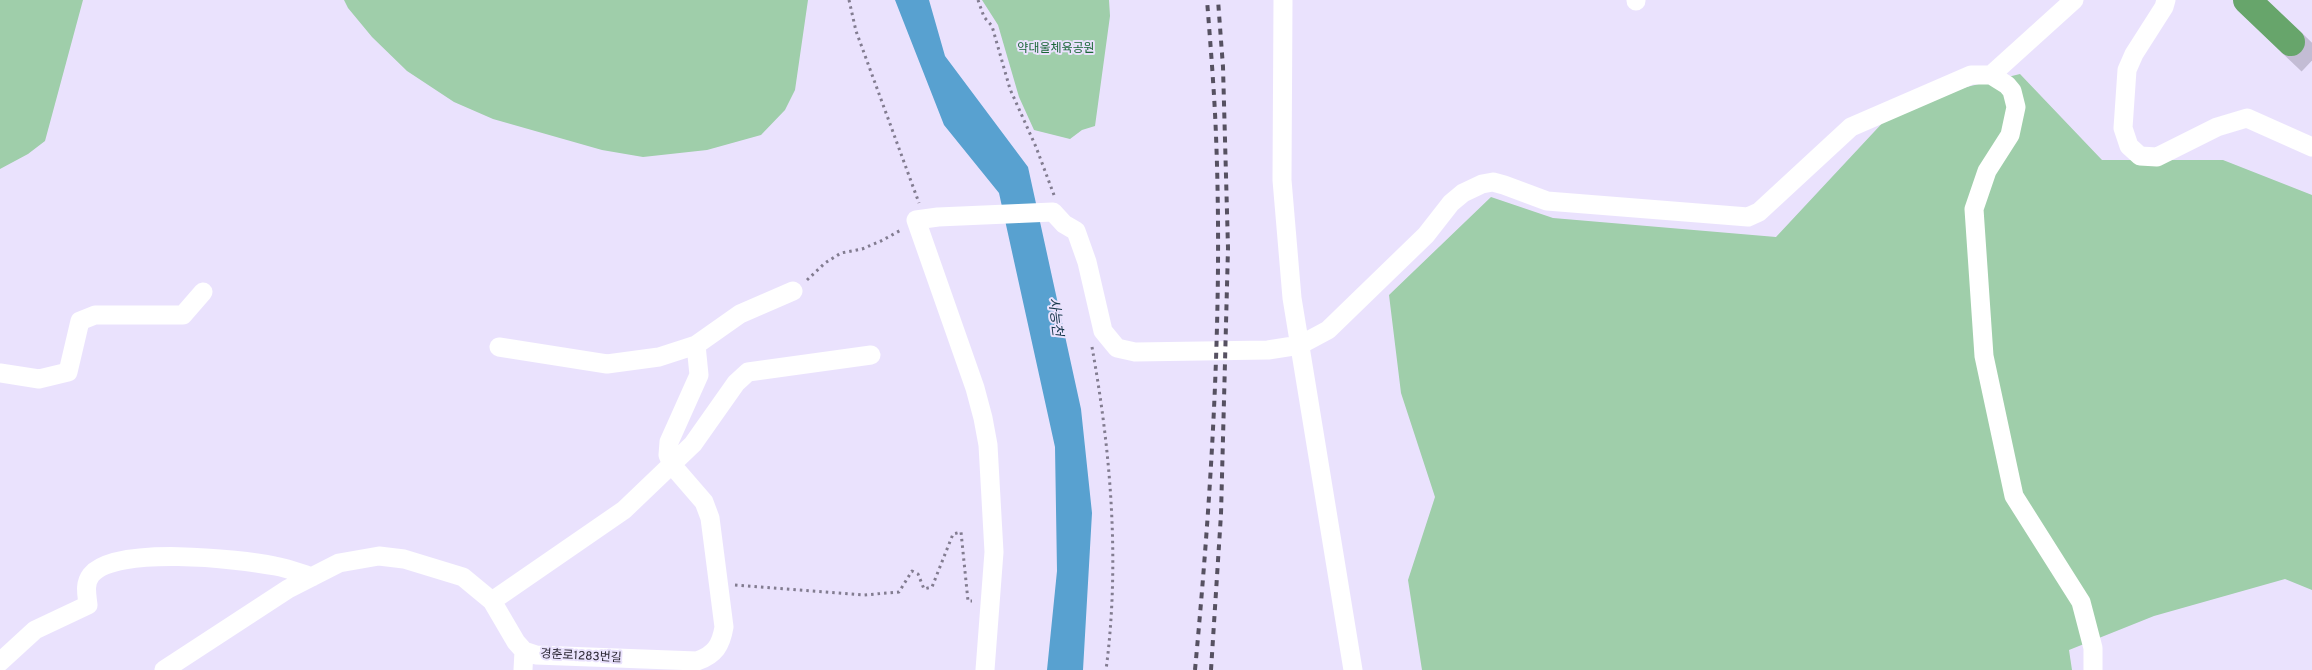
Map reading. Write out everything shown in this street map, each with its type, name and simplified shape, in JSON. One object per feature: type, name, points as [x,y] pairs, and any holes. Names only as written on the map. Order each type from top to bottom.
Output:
[{"type":"highway","points":[[2247,0],[2291,42]]},
{"type":"street","points":[[1283,0],[1282,180],[1292,298],[1353,670]]},
{"type":"street","points":[[1991,75],[2074,0]]},
{"type":"street","points":[[2166,0],[2164,7],[2126,70],[2124,128],[2129,146],[2140,156],[2157,157],[2217,127],[2247,118],[2312,147]]},
{"type":"street","points":[[985,670],[993,519],[989,453],[984,418],[916,220],[938,217],[1059,218],[1076,230],[1087,262],[1103,331],[1117,348],[1135,352],[1268,350],[1300,346],[1328,330],[1426,235],[1451,204],[1463,193],[1482,184],[1493,182],[1504,185],[1547,202],[1748,217],[1759,212],[1851,128],[1971,75],[1991,75],[2007,84],[2012,91],[2016,107],[2010,135],[1986,171],[1974,210],[1984,356],[2014,496],[2081,602],[2093,648],[2093,670]]},
{"type":"street","points":[[499,348],[607,364],[659,357],[696,346],[740,314],[793,291]]},
{"type":"street","points":[[0,373],[39,378],[68,372],[80,321],[96,316],[183,315],[203,292]]},
{"type":"street","points":[[672,466],[668,455],[670,442],[699,375],[696,346]]},
{"type":"street","points":[[492,601],[624,510],[693,444],[736,383],[748,372],[871,354]]},
{"type":"street","name":"경춘로1283번길","points":[[164,670],[288,589],[339,563],[379,556],[404,559],[463,578],[492,601],[516,642],[524,651],[536,655],[697,661],[706,658],[716,650],[722,641],[724,627],[710,518],[704,502],[672,466]]},
{"type":"street","points":[[0,662],[35,630],[88,605],[86,585],[91,575],[106,565],[137,559],[189,556],[241,560],[278,566],[312,577]]},
{"type":"street","points":[[523,670],[524,651]]},
{"type":"path","points":[[978,0],[984,17],[992,26],[1010,89],[1036,148],[1059,218]]},
{"type":"path","points":[[793,291],[825,263],[841,253],[862,249],[881,241],[916,220]]},
{"type":"path","points":[[1092,346],[1104,414],[1112,534],[1112,620],[1106,670]]},
{"type":"path","points":[[718,584],[864,595],[899,592],[912,571],[918,574],[924,589],[932,588],[953,534],[961,532],[968,601],[990,602]]},
{"type":"green space","points":[[0,0],[83,0],[45,141],[28,154],[0,169]]},
{"type":"green space","points":[[344,0],[808,0],[795,90],[785,110],[761,135],[707,150],[643,157],[602,150],[493,119],[454,102],[407,71],[372,37],[348,8]]},
{"type":"green space","name":"약대울체육공원","points":[[982,0],[1109,0],[1110,16],[1095,126],[1082,130],[1070,139],[1034,130],[1019,97],[998,25]]},
{"type":"green space","points":[[2020,74],[2102,160],[2223,160],[2312,195],[2312,590],[2285,579],[2154,616],[2069,650],[2072,670],[1422,670],[1408,580],[1435,497],[1401,393],[1389,295],[1491,197],[1553,218],[1776,237],[1901,103]]},
{"type":"water","name":"사능천","points":[[895,0],[929,0],[945,56],[1028,167],[1081,409],[1092,513],[1083,670],[1047,670],[1057,571],[1055,447],[999,193],[944,125]]},
{"type":"tunnel","points":[[2291,42],[2312,62]]},
{"type":"railway","points":[[1195,670],[1207,532],[1217,322],[1217,182],[1214,99],[1207,0]]},
{"type":"railway","points":[[1211,670],[1221,514],[1228,248],[1223,67],[1218,0]]}]
